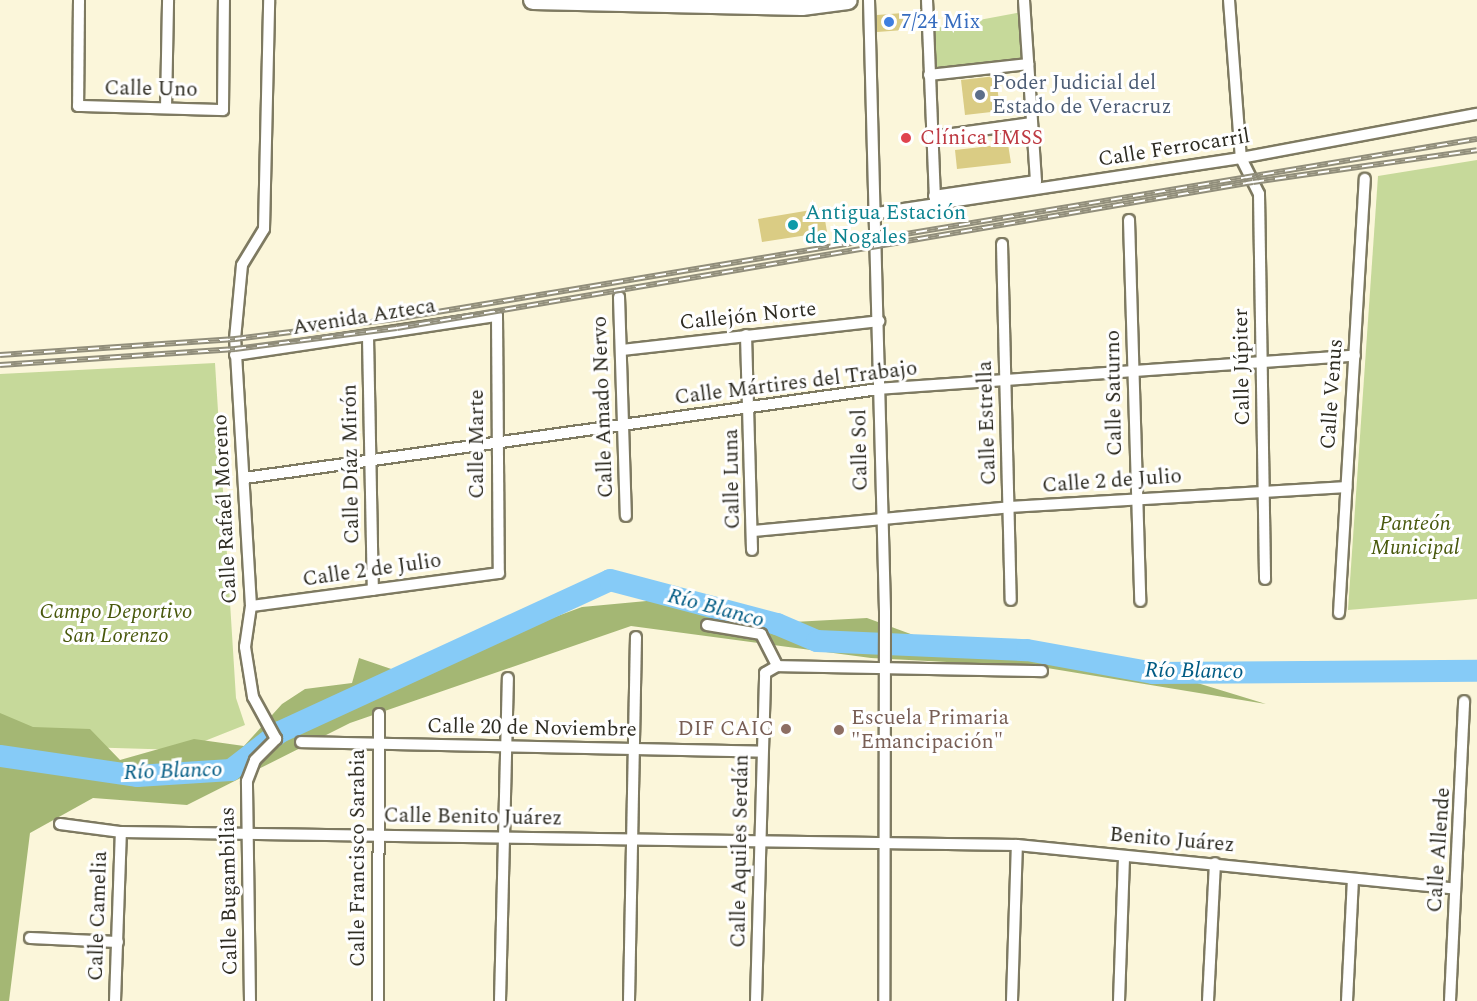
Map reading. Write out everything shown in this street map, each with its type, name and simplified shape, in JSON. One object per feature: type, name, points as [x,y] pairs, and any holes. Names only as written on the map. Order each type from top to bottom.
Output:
[{"type":"main road","points":[[533,0],[802,6],[848,0]]},
{"type":"street","name":"Calle Uno","points":[[80,0],[78,106],[223,110],[225,0]]},
{"type":"street","points":[[166,108],[168,0]]},
{"type":"street","name":"Calle Rafaél Moreno","points":[[247,781],[255,760],[276,739],[260,711],[245,647],[251,606],[245,478],[235,356],[242,265],[264,228],[268,0]]},
{"type":"street","name":"Calle Sol","points":[[869,0],[879,321],[880,517],[885,613],[882,657],[886,841],[884,1001]]},
{"type":"street","points":[[927,0],[935,201],[1036,181],[1030,123],[1024,0]]},
{"type":"street","points":[[1228,0],[1241,158]]},
{"type":"street","points":[[930,75],[1028,64]]},
{"type":"street","name":"Calle Ferrocarril","points":[[876,213],[935,201],[1241,158],[1477,114]]},
{"type":"street","points":[[931,137],[1030,123]]},
{"type":"street","name":"Calle Júpiter","points":[[1241,158],[1259,194],[1265,579]]},
{"type":"street","name":"Calle Venus","points":[[1339,613],[1365,179]]},
{"type":"street","name":"Calle Saturno","points":[[1129,220],[1140,602]]},
{"type":"street","name":"Calle Estrella","points":[[1002,244],[1011,600]]},
{"type":"street","name":"Calle Amado Nervo","points":[[619,297],[626,516]]},
{"type":"street","name":"Avenida Azteca","points":[[235,356],[497,316]]},
{"type":"street","name":"Calle Marte","points":[[497,316],[495,443],[499,573]]},
{"type":"street","name":"Callejón Norte","points":[[622,351],[879,321]]},
{"type":"street","name":"Calle Luna","points":[[746,335],[750,406],[752,550]]},
{"type":"street","name":"Calle Díaz Mirón","points":[[368,337],[373,590]]},
{"type":"street","name":"Calle Mártires del Trabajo","points":[[245,478],[622,427],[750,406],[878,389],[1355,356]]},
{"type":"street","name":"Calle 2 de Julio","points":[[753,531],[880,517],[1010,507],[1264,490],[1346,487]]},
{"type":"street","name":"Calle 2 de Julio","points":[[251,606],[499,573]]},
{"type":"street","points":[[706,626],[761,634],[773,667],[1042,671]]},
{"type":"street","points":[[629,1001],[630,840],[636,637]]},
{"type":"street","name":"Calle Aquiles Serdán","points":[[756,1001],[762,752],[773,667]]},
{"type":"street","points":[[500,1001],[508,678]]},
{"type":"street","name":"Calle Allende","points":[[1450,1001],[1454,889],[1464,771],[1464,701]]},
{"type":"street","name":"Calle Francisco Sarabia","points":[[378,1001],[375,835],[376,745],[379,714]]},
{"type":"street","name":"Calle 20 de Noviembre","points":[[301,742],[762,752]]},
{"type":"street","points":[[1464,771],[1477,770]]},
{"type":"street","name":"Calle Bugambilias","points":[[247,781],[250,1001]]},
{"type":"street","name":"Calle Benito Juárez","points":[[60,824],[121,832],[630,840],[886,841]]},
{"type":"street","name":"Calle Camelia","points":[[114,1001],[121,832]]},
{"type":"street","name":"Benito Juárez","points":[[886,841],[1017,845],[1215,863],[1454,889]]},
{"type":"street","points":[[1012,1001],[1017,845]]},
{"type":"street","points":[[1119,1001],[1124,856]]},
{"type":"street","points":[[1208,1001],[1215,863]]},
{"type":"street","points":[[1347,1001],[1353,879]]},
{"type":"street","points":[[30,938],[118,942]]},
{"type":"green space","points":[[1022,12],[1025,59],[934,71],[931,29]]},
{"type":"green space","name":"Panteón Municipal","points":[[1477,160],[1477,599],[1348,610],[1378,176]]},
{"type":"green space","name":"Campo Deportivo San Lorenzo","points":[[215,363],[236,698],[245,725],[182,750],[48,746],[0,734],[0,374]]},
{"type":"green space","points":[[679,598],[775,623],[867,618],[927,640],[1096,652],[1266,704],[1041,667],[871,658],[631,626],[350,723],[187,805],[93,798],[30,833],[9,1001],[0,1001],[0,713],[33,727],[90,729],[120,760],[194,739],[244,746],[282,704],[305,689],[352,683],[359,658],[403,673],[582,607]]},
{"type":"building","name":"7/24 Mix","points":[[903,13],[904,30],[877,32],[877,15]]},
{"type":"building","name":"Poder Judicial del Estado de Veracruz","points":[[996,76],[1000,111],[965,115],[961,80]]},
{"type":"building","points":[[1008,144],[1011,163],[957,169],[955,150]]},
{"type":"building","name":"Antigua Estación de Nogales","points":[[823,208],[827,232],[762,242],[758,219]]},
{"type":"waterway","name":"Río Blanco","points":[[0,756],[137,776],[231,770],[280,732],[610,580],[777,624],[817,641],[1027,650],[1153,673],[1477,671]]},
{"type":"railway","points":[[0,355],[235,339],[395,319],[1477,139]]},
{"type":"railway","points":[[0,365],[235,349],[397,328],[1253,182],[1477,150]]},
{"type":"place","name":"7/24 Mix","points":[[889,22]]},
{"type":"place","name":"Poder Judicial del Estado de Veracruz","points":[[980,95]]},
{"type":"place","name":"Clínica IMSS","points":[[906,138]]},
{"type":"place","name":"Antigua Estación de Nogales","points":[[793,225]]},
{"type":"place","name":"DIF CAIC","points":[[786,729]]},
{"type":"place","name":"Escuela Primaria \"Emancipación\"","points":[[839,730]]}]
